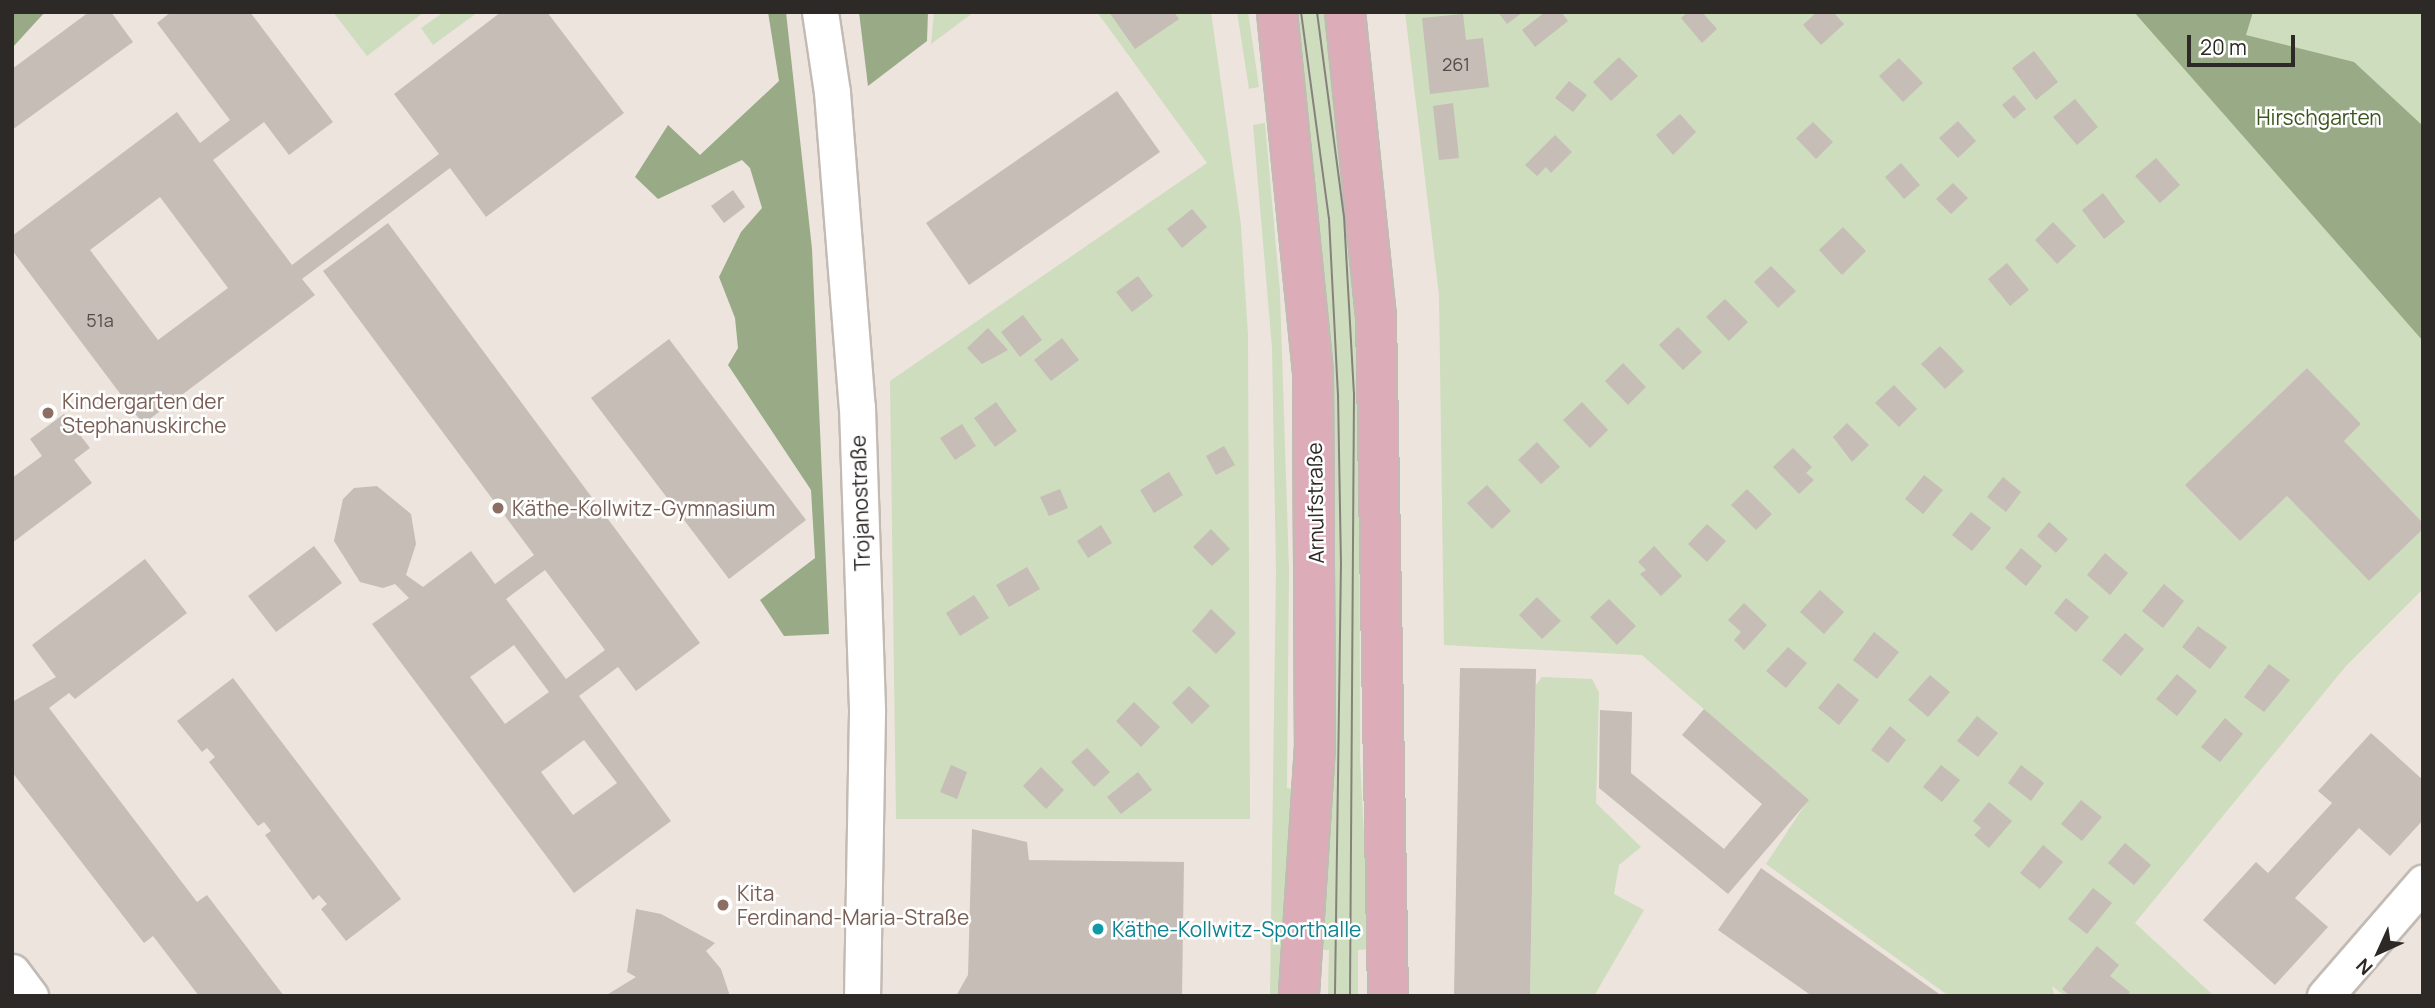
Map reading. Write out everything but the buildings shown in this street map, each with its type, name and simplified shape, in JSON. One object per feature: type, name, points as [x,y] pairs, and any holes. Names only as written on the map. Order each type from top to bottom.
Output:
[{"type":"main road","name":"Arnulfstraße","points":[[1277,12],[1313,374],[1315,746],[1299,996]]},
{"type":"main road","points":[[1345,12],[1376,316],[1388,996]]},
{"type":"street","name":"Trojanostraße","points":[[820,12],[832,92],[857,407],[867,712],[862,996]]},
{"type":"street","points":[[2325,996],[2423,883]]},
{"type":"street","points":[[12,972],[30,996]]},
{"type":"green space","points":[[12,12],[45,12],[12,48]]},
{"type":"green space","points":[[333,12],[424,12],[367,56]]},
{"type":"green space","points":[[444,12],[478,12],[433,45],[421,28]]},
{"type":"green space","points":[[768,12],[786,12],[812,249],[829,634],[784,636],[760,600],[815,558],[811,490],[728,365],[738,348],[735,318],[719,277],[741,232],[762,208],[750,168],[742,160],[658,199],[635,177],[668,125],[700,155],[779,81]]},
{"type":"green space","points":[[859,12],[928,12],[927,41],[868,86]]},
{"type":"green space","points":[[934,12],[974,12],[931,44]]},
{"type":"green space","points":[[1097,12],[1211,12],[1241,225],[1248,336],[1250,819],[896,819],[890,381],[1207,163]]},
{"type":"green space","points":[[1237,12],[1248,12],[1259,87],[1249,89]]},
{"type":"green space","points":[[1292,12],[1326,12],[1359,304],[1360,760],[1370,949],[1358,950],[1358,996],[1328,996],[1329,950],[1316,950],[1331,394],[1319,219]]},
{"type":"green space","name":"Hirschgarten","points":[[1405,12],[2423,12],[2423,523],[2344,441],[2361,424],[2307,368],[2186,485],[2240,541],[2287,496],[2369,581],[2423,529],[2423,589],[2346,666],[2135,923],[2214,996],[2065,996],[2052,986],[2054,996],[1949,996],[1766,864],[1808,800],[1642,655],[1444,645],[1439,295]]},
{"type":"green space","name":"Hirschgarten","points":[[2134,12],[2253,12],[2246,35],[2354,62],[2423,126],[2423,341]]},
{"type":"green space","points":[[1265,123],[1280,292],[1289,570],[1287,788],[1295,789],[1284,996],[1270,996],[1276,570],[1272,348],[1253,125]]},
{"type":"green space","points":[[1542,677],[1592,679],[1599,693],[1596,803],[1641,847],[1619,865],[1614,894],[1644,910],[1594,996],[1530,996],[1536,685]]},
{"type":"tram line","points":[[1301,12],[1329,218],[1338,394],[1341,562],[1335,996]]},
{"type":"tram line","points":[[1317,12],[1344,216],[1354,393],[1350,996]]},
{"type":"place","name":"Kindergarten der Stephanuskirche","points":[[48,413]]},
{"type":"place","name":"Käthe-Kollwitz-Gymnasium","points":[[498,508]]},
{"type":"place","name":"Kita Ferdinand-Maria-Straße","points":[[723,905]]},
{"type":"place","name":"Käthe-Kollwitz-Sporthalle","points":[[1098,929]]}]
